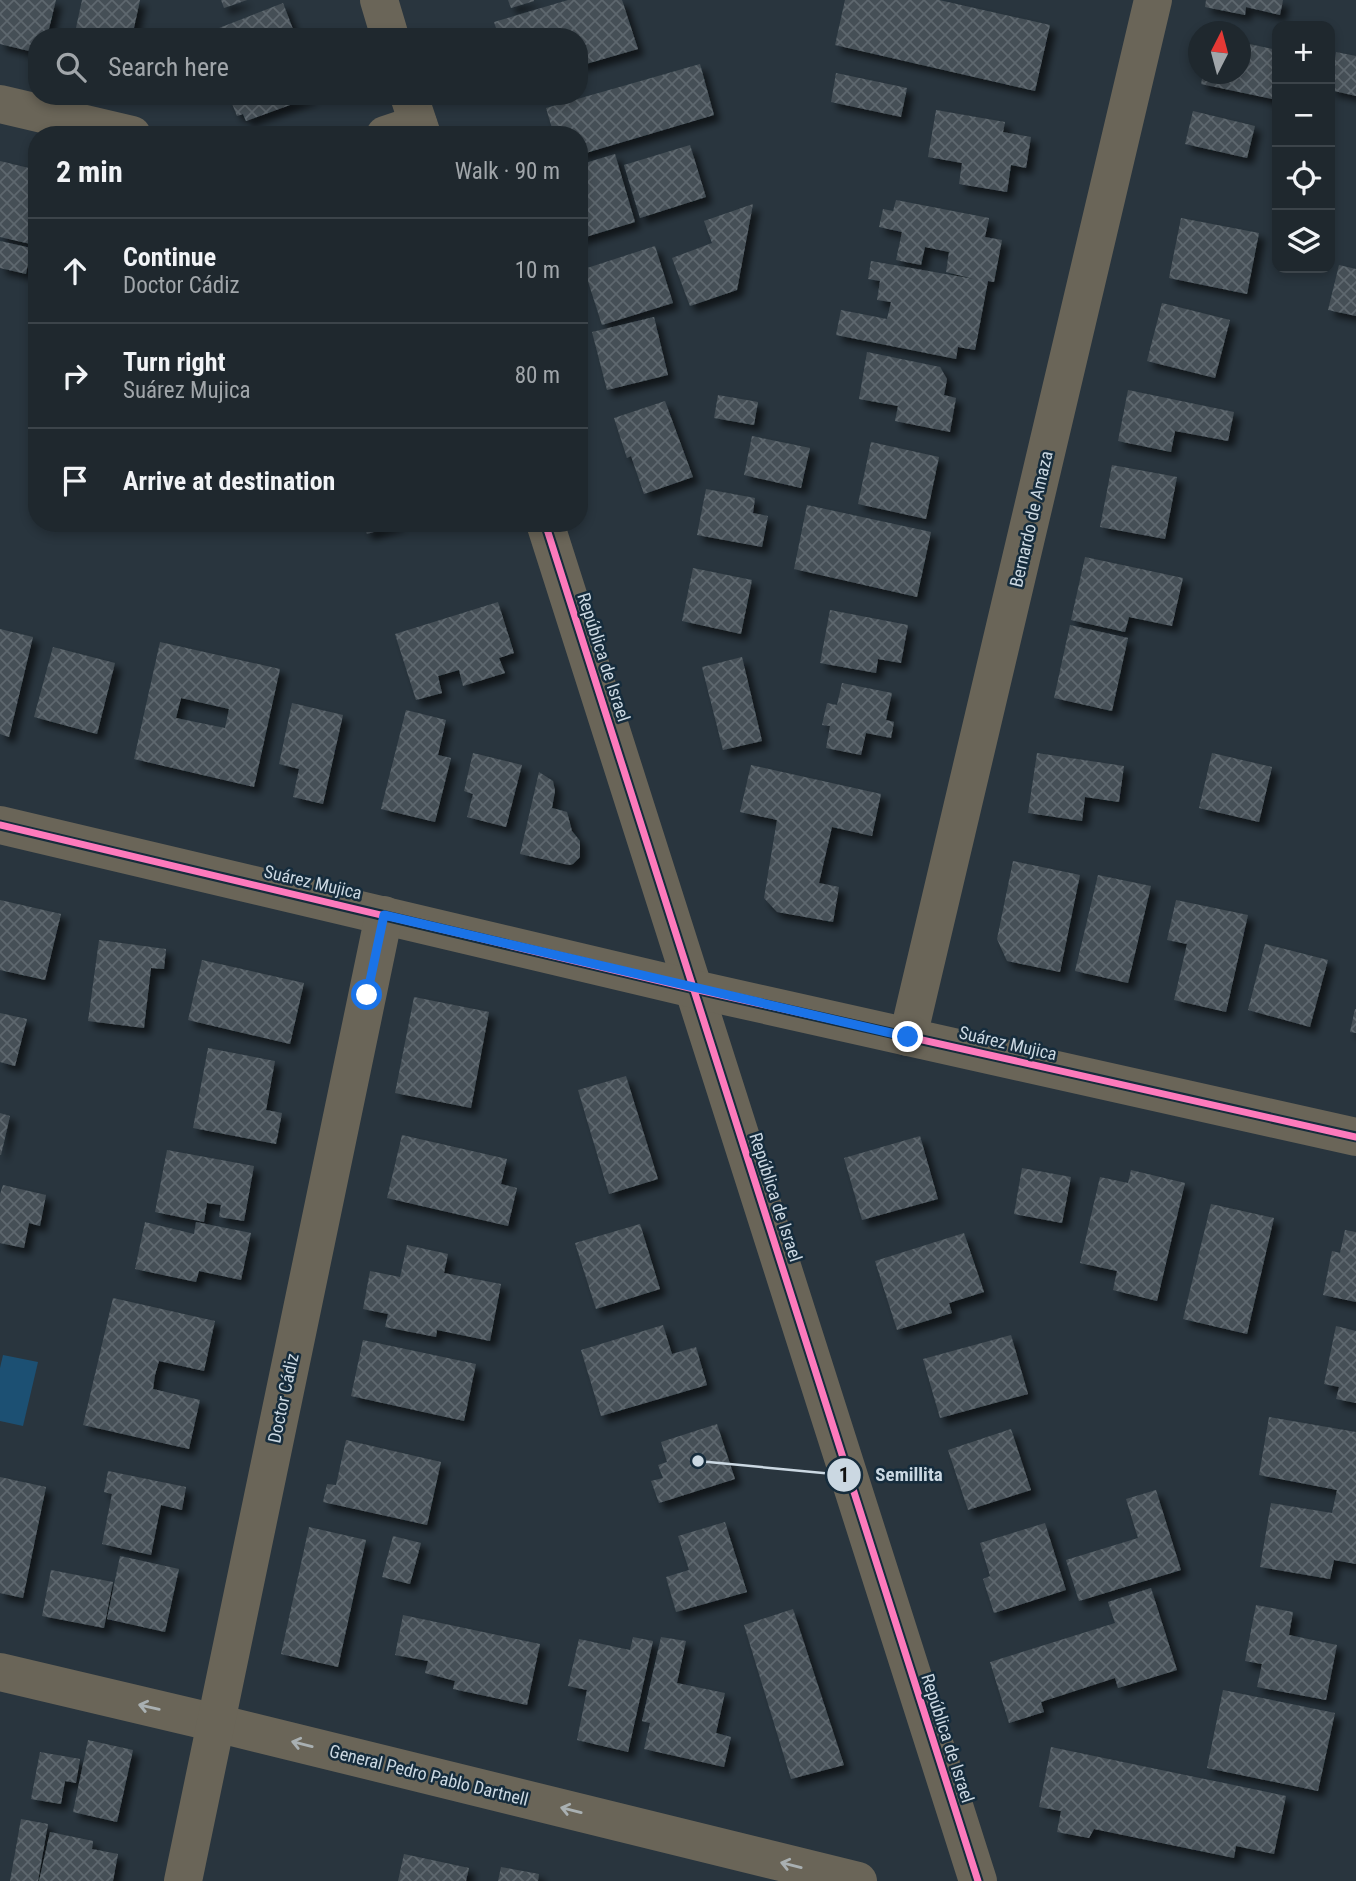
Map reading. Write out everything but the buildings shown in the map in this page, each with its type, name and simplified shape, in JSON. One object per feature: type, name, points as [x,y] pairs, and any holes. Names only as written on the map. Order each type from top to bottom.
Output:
[{"type":"street","points":[[379,0],[387,28]]},
{"type":"street","name":"Bernardo de Amaza","points":[[908,1037],[1153,0]]},
{"type":"street","points":[[0,104],[94,126]]},
{"type":"street","name":"República de Israel","points":[[548,532],[978,1881]]},
{"type":"street","name":"Suárez Mujica","points":[[0,825],[694,989],[1356,1137]]},
{"type":"street","name":"Doctor Cádiz","points":[[183,1881],[384,915]]},
{"type":"street","name":"General Pedro Pablo Dartnell","points":[[0,1672],[858,1881]]},
{"type":"water","points":[[3,1355],[38,1362],[23,1426],[0,1421],[0,1368]]},
{"type":"cycle path","points":[[548,532],[978,1881]]},
{"type":"cycle path","points":[[0,825],[694,989],[1356,1137]]},
{"type":"place","name":"Semillita","points":[[698,1461]]},
{"type":"route","points":[[367,995],[384,915],[908,1037]]}]
